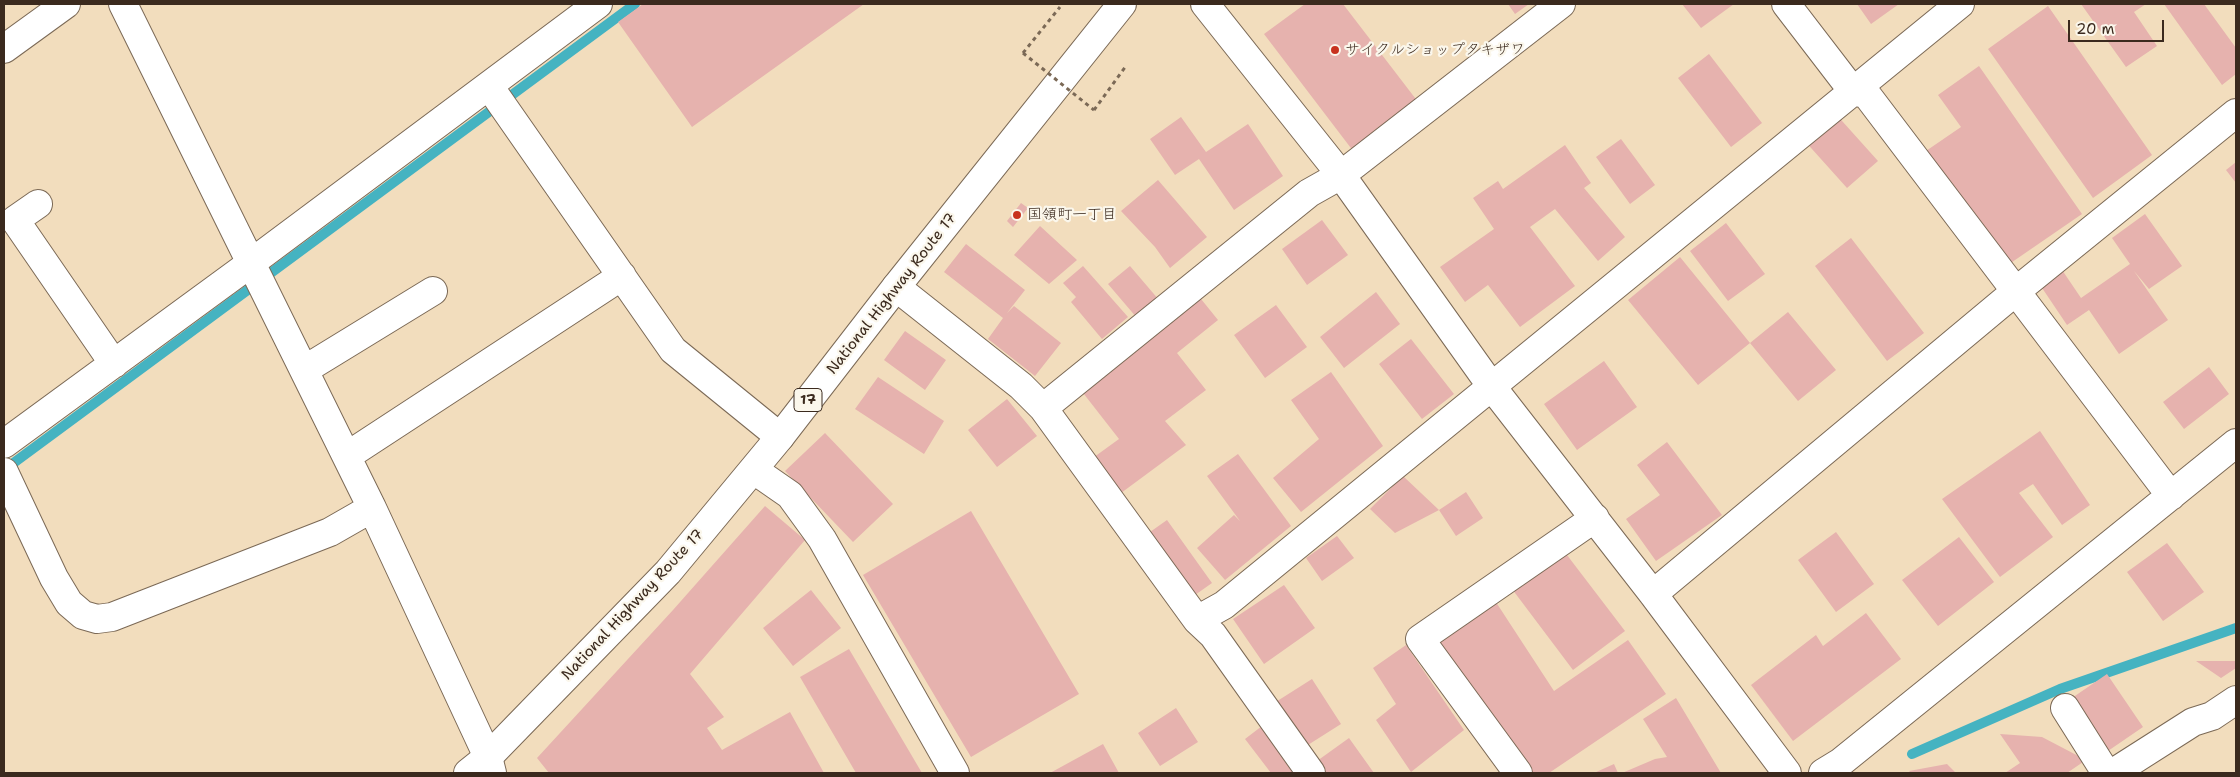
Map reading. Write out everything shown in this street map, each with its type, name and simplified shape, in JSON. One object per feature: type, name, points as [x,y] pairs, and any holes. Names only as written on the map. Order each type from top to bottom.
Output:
[{"type":"main road","points":[[4,50],[66,4]]},
{"type":"main road","points":[[123,4],[372,508],[483,768]]},
{"type":"main road","points":[[4,444],[251,263],[494,94],[598,4]]},
{"type":"main road","name":"National Highway Route 17","points":[[483,768],[668,572],[754,470],[896,287],[1122,4]]},
{"type":"main road","points":[[1205,4],[1340,175],[1492,387],[1595,518],[1787,773]]},
{"type":"main road","points":[[1043,408],[1309,193],[1340,175],[1561,4]]},
{"type":"main road","points":[[1786,4],[1852,90],[1867,95],[2171,496]]},
{"type":"main road","points":[[1197,620],[1224,605],[1852,90],[1960,4]]},
{"type":"main road","points":[[494,94],[673,350],[780,437]]},
{"type":"main road","points":[[1653,594],[2015,292],[2236,113]]},
{"type":"main road","points":[[38,204],[14,220],[114,364]]},
{"type":"main road","points":[[347,456],[622,276]]},
{"type":"main road","points":[[896,287],[1021,386],[1043,408],[1197,620],[1213,635],[1311,773]]},
{"type":"main road","points":[[304,370],[433,291]]},
{"type":"main road","points":[[1823,773],[1849,756],[2236,443]]},
{"type":"main road","points":[[754,470],[790,495],[822,539],[954,773]]},
{"type":"main road","points":[[4,472],[54,578],[69,603],[83,615],[97,619],[112,616],[330,532],[372,508]]},
{"type":"main road","points":[[1518,773],[1420,639],[1595,518]]},
{"type":"main road","points":[[2113,773],[2193,722],[2212,716],[2236,700]]},
{"type":"main road","points":[[2064,708],[2106,773]]},
{"type":"path","points":[[1060,8],[1024,53],[1094,110],[1126,66]]},
{"type":"building","points":[[643,4],[864,4],[692,127],[618,22]]},
{"type":"building","points":[[1305,4],[1343,4],[1425,111],[1360,160],[1264,34]]},
{"type":"building","points":[[1508,4],[1529,4],[1515,14]]},
{"type":"building","points":[[1682,4],[1734,4],[1701,28]]},
{"type":"building","points":[[1857,4],[1899,4],[1871,24]]},
{"type":"building","points":[[2081,4],[2146,4],[2134,12],[2157,46],[2126,67]]},
{"type":"building","points":[[2164,4],[2204,4],[2236,48],[2236,74],[2222,85]]},
{"type":"building","points":[[2048,6],[2152,155],[2093,198],[1988,49]]},
{"type":"building","points":[[1709,54],[1762,123],[1731,147],[1678,78]]},
{"type":"building","points":[[1979,66],[2082,214],[2002,269],[1923,153],[1961,127],[1938,95]]},
{"type":"building","points":[[1834,112],[1878,161],[1847,188],[1803,139]]},
{"type":"building","points":[[1181,117],[1206,152],[1248,124],[1283,176],[1234,210],[1199,159],[1175,175],[1150,139]]},
{"type":"building","points":[[1621,139],[1655,185],[1630,204],[1596,157]]},
{"type":"building","points":[[1565,145],[1591,183],[1584,188],[1625,237],[1598,261],[1555,209],[1530,227],[1575,286],[1520,327],[1488,285],[1465,302],[1440,267],[1494,229],[1473,198],[1498,181],[1503,189]]},
{"type":"building","points":[[2236,162],[2236,183],[2226,170]]},
{"type":"building","points":[[1158,180],[1207,237],[1170,268],[1155,247],[1121,211]]},
{"type":"building","points":[[1021,203],[1028,208],[1013,227],[1007,221]]},
{"type":"building","points":[[2145,214],[2182,266],[2149,289],[2134,271],[2168,320],[2119,354],[2089,310],[2067,325],[2034,276],[2056,261],[2081,298],[2130,264],[2112,238]]},
{"type":"building","points":[[1322,220],[1348,255],[1307,285],[1282,249]]},
{"type":"building","points":[[1726,223],[1765,274],[1728,301],[1690,251]]},
{"type":"building","points":[[1040,226],[1077,260],[1049,284],[1014,255]]},
{"type":"building","points":[[1851,238],[1924,333],[1887,361],[1815,266]]},
{"type":"building","points":[[966,244],[1025,290],[1007,313],[1014,306],[1061,343],[1035,376],[988,339],[1003,318],[944,272]]},
{"type":"building","points":[[1680,257],[1750,343],[1698,385],[1628,300]]},
{"type":"building","points":[[1083,266],[1128,317],[1102,339],[1071,302],[1076,297],[1063,283]]},
{"type":"building","points":[[1130,266],[1159,300],[1137,318],[1108,284]]},
{"type":"building","points":[[1376,292],[1400,324],[1344,368],[1320,337]]},
{"type":"building","points":[[1197,294],[1218,320],[1177,353],[1206,390],[1165,421],[1186,445],[1117,496],[1090,460],[1119,439],[1080,389]]},
{"type":"building","points":[[1276,305],[1307,347],[1265,378],[1234,335]]},
{"type":"building","points":[[1788,312],[1836,370],[1798,401],[1750,343]]},
{"type":"building","points":[[905,331],[946,360],[925,390],[884,360]]},
{"type":"building","points":[[1411,339],[1454,394],[1422,419],[1379,364]]},
{"type":"building","points":[[1604,361],[1637,407],[1577,450],[1544,404]]},
{"type":"building","points":[[2209,367],[2229,394],[2184,429],[2163,402]]},
{"type":"building","points":[[1331,372],[1383,446],[1301,512],[1273,478],[1319,439],[1291,400]]},
{"type":"building","points":[[878,377],[944,421],[924,454],[855,409]]},
{"type":"building","points":[[1007,399],[1037,436],[997,467],[968,430]]},
{"type":"building","points":[[2040,431],[2090,505],[2062,525],[2033,484],[2019,493],[2053,537],[2000,577],[1942,499]]},
{"type":"building","points":[[825,433],[893,504],[853,542],[785,471]]},
{"type":"building","points":[[1667,442],[1722,515],[1656,561],[1626,519],[1660,495],[1637,465]]},
{"type":"building","points":[[1238,454],[1291,526],[1225,580],[1197,548],[1234,515],[1240,521],[1207,476]]},
{"type":"building","points":[[1403,476],[1439,510],[1395,533],[1370,509]]},
{"type":"building","points":[[1466,492],[1483,518],[1456,536],[1439,510]]},
{"type":"building","points":[[765,506],[805,540],[690,674],[724,717],[707,728],[722,750],[790,712],[824,773],[549,773],[537,758],[673,610]]},
{"type":"building","points":[[971,511],[1079,694],[971,757],[863,575]]},
{"type":"building","points":[[1167,520],[1212,583],[1178,607],[1133,544]]},
{"type":"building","points":[[1836,532],[1874,584],[1836,612],[1798,560]]},
{"type":"building","points":[[1337,536],[1354,558],[1322,581],[1306,558]]},
{"type":"building","points":[[1959,537],[1994,582],[1938,626],[1902,580]]},
{"type":"building","points":[[1554,538],[1625,631],[1573,670],[1503,577]]},
{"type":"building","points":[[2167,543],[2204,592],[2163,621],[2127,572]]},
{"type":"building","points":[[1284,585],[1315,628],[1264,664],[1233,619]]},
{"type":"building","points":[[811,590],[841,628],[793,666],[763,628]]},
{"type":"building","points":[[1490,593],[1554,691],[1628,640],[1666,694],[1549,773],[1529,773],[1433,632]]},
{"type":"building","points":[[1866,613],[1901,659],[1793,741],[1751,685],[1816,635],[1823,646]]},
{"type":"building","points":[[1406,645],[1464,730],[1411,772],[1376,720],[1396,704],[1373,668]]},
{"type":"building","points":[[849,649],[922,773],[856,773],[800,677]]},
{"type":"building","points":[[2196,661],[2236,661],[2236,668],[2221,678]]},
{"type":"building","points":[[2107,674],[2143,727],[2105,753],[2069,700]]},
{"type":"building","points":[[1312,679],[1341,724],[1300,750],[1271,705]]},
{"type":"building","points":[[1676,698],[1721,773],[1622,773],[1655,759],[1667,757],[1643,719]]},
{"type":"building","points":[[1176,708],[1198,742],[1160,766],[1138,733]]},
{"type":"building","points":[[1262,726],[1298,773],[1271,773],[1245,739]]},
{"type":"building","points":[[2000,734],[2042,737],[2086,760],[2067,773],[2005,773],[2020,763]]},
{"type":"building","points":[[1349,738],[1374,773],[1325,773],[1317,761]]},
{"type":"building","points":[[1103,744],[1119,773],[1050,773]]},
{"type":"building","points":[[1614,764],[1618,773],[1594,773]]},
{"type":"building","points":[[1947,764],[1956,773],[1911,773],[1909,771]]},
{"type":"waterway","points":[[4,470],[635,4]]},
{"type":"waterway","points":[[1912,754],[2060,689],[2236,628]]},
{"type":"place","name":"サイクルショップタキザワ","points":[[1335,50]]},
{"type":"place","name":"国領町一丁目","points":[[1017,215]]}]
